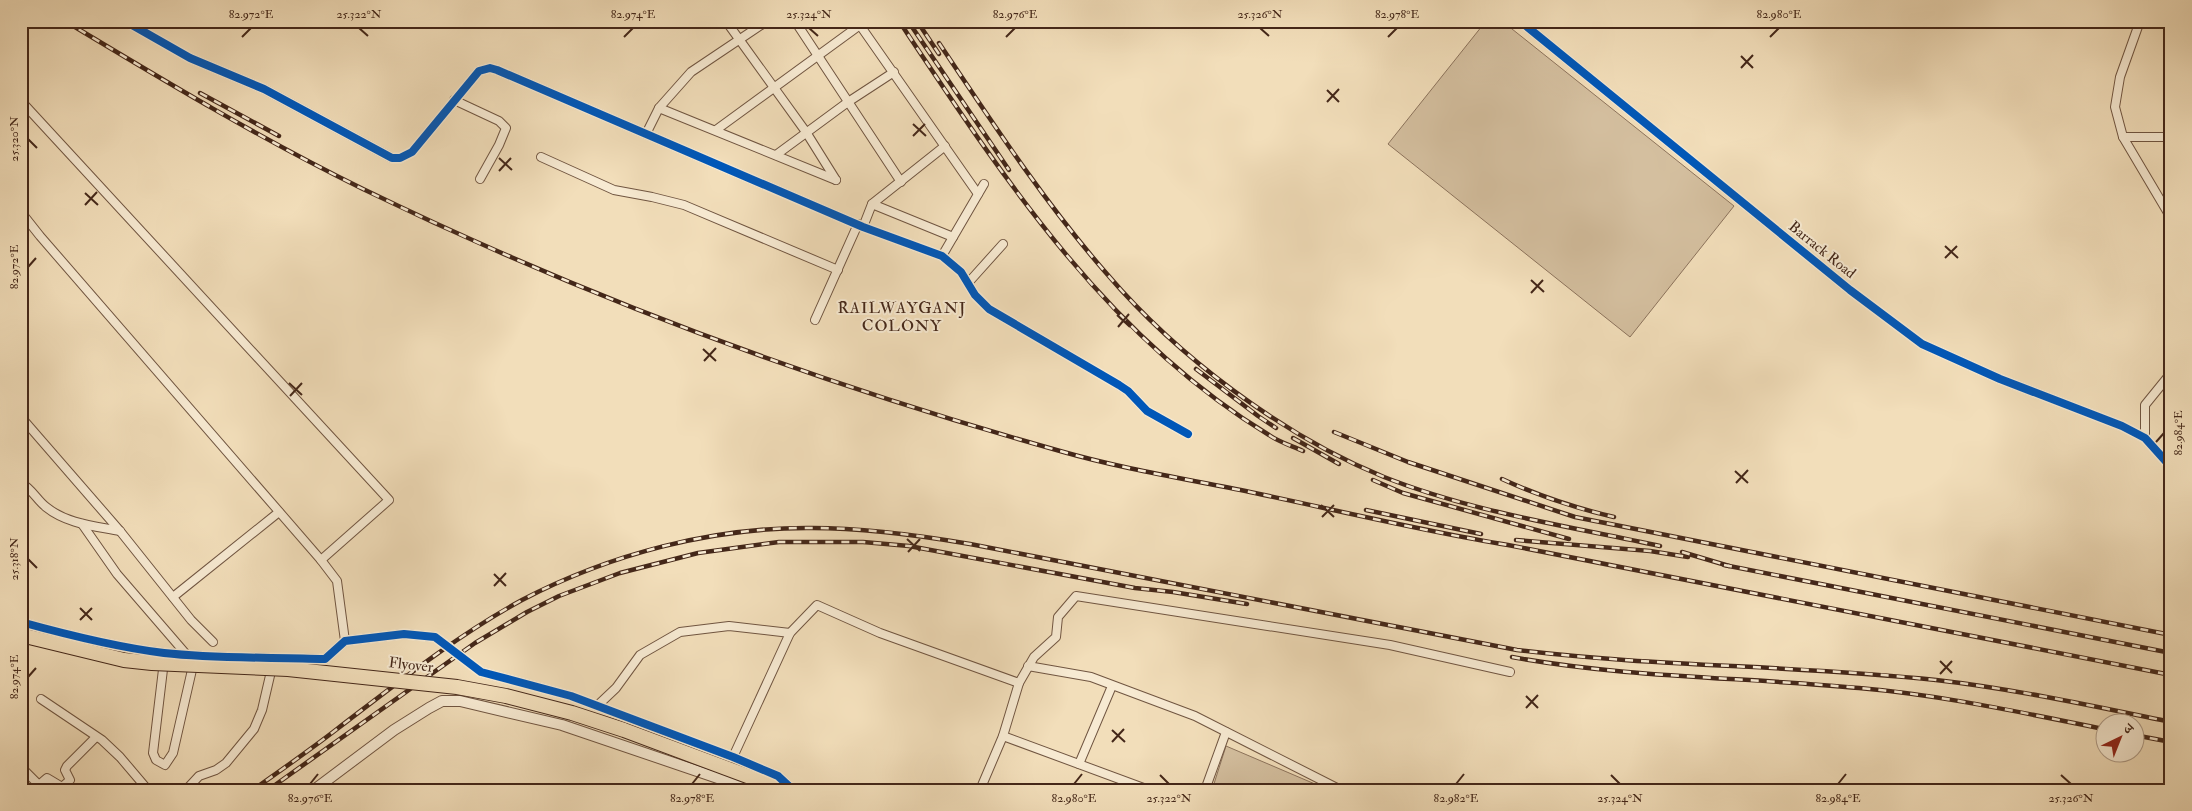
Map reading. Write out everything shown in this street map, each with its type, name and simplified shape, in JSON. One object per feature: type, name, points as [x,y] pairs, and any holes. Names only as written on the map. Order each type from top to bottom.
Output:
[{"type":"highway","name":"Flyover","points":[[21,635],[124,660],[152,664],[288,669],[456,687],[506,696],[572,713],[624,730],[756,785],[785,790]]},
{"type":"street","points":[[125,21],[190,58],[264,89],[392,158],[400,158],[412,152],[479,71],[490,68],[860,226],[942,256],[962,272],[978,299],[989,309],[1119,385],[1128,391],[1147,412],[1188,434]]},
{"type":"street","points":[[659,108],[836,180],[806,132],[726,21]]},
{"type":"street","points":[[646,134],[659,108],[697,67],[740,41],[767,21]]},
{"type":"street","points":[[795,21],[901,182]]},
{"type":"street","name":"Barrack Road","points":[[1520,21],[1850,290],[1922,344],[1982,371],[2122,426],[2145,438]]},
{"type":"street","points":[[2140,21],[2120,77],[2115,107],[2123,137],[2171,218]]},
{"type":"street","points":[[716,130],[774,86],[818,56],[858,23],[978,194]]},
{"type":"street","points":[[776,155],[848,102],[894,72]]},
{"type":"street","points":[[454,100],[499,122],[506,128],[480,179]]},
{"type":"street","points":[[21,101],[389,500],[321,560]]},
{"type":"street","points":[[2123,137],[2171,137]]},
{"type":"street","points":[[815,320],[872,204],[945,146]]},
{"type":"street","points":[[541,157],[614,190],[684,205],[838,270]]},
{"type":"street","points":[[942,256],[984,184]]},
{"type":"street","points":[[872,204],[953,237]]},
{"type":"street","points":[[21,212],[46,244],[321,560],[336,581],[345,641]]},
{"type":"street","points":[[968,283],[1003,244]]},
{"type":"street","points":[[2171,373],[2145,405],[2145,438],[2171,467]]},
{"type":"street","points":[[21,417],[120,531],[191,620],[213,642]]},
{"type":"street","points":[[21,483],[30,488],[44,506],[53,512],[82,524],[120,531]]},
{"type":"street","points":[[173,597],[279,512]]},
{"type":"street","points":[[82,524],[117,574],[186,654]]},
{"type":"street","points":[[980,790],[1003,736],[1019,683],[1034,657],[1056,637],[1058,617],[1076,596],[1390,645],[1510,672]]},
{"type":"street","points":[[733,757],[790,633],[817,605],[880,633],[1019,683]]},
{"type":"street","points":[[21,622],[97,642],[165,653],[196,655],[325,659],[345,641],[404,634],[435,638],[481,672],[571,696],[733,757],[778,776],[793,790]]},
{"type":"street","points":[[597,706],[616,688],[640,655],[680,632],[729,626],[790,633]]},
{"type":"street","points":[[165,653],[153,753],[155,758],[163,764],[170,759],[173,753],[196,655]]},
{"type":"street","points":[[186,790],[199,776],[216,770],[226,763],[254,729],[262,710],[274,657]]},
{"type":"street","points":[[1028,666],[1091,677],[1195,716],[1342,790]]},
{"type":"street","points":[[495,708],[504,678]]},
{"type":"street","points":[[1079,764],[1112,686]]},
{"type":"street","points":[[41,699],[96,737],[120,757],[148,790]]},
{"type":"street","points":[[314,790],[394,730],[428,708],[442,702],[460,701],[543,720],[756,785]]},
{"type":"street","points":[[1205,790],[1226,732]]},
{"type":"street","points":[[1003,736],[1149,790]]},
{"type":"street","points":[[21,767],[36,787],[47,778],[62,787],[70,780],[66,770],[67,766],[96,737]]},
{"type":"shaded area","points":[[1486,21],[1502,21],[1734,206],[1630,337],[1388,144]]},
{"type":"shaded area","points":[[1226,746],[1329,790],[1212,790]]},
{"type":"railway","points":[[65,21],[175,87],[287,150],[447,229],[619,302],[706,336],[882,397],[971,425],[1060,451],[1131,468],[1379,520],[2171,675]]},
{"type":"railway","points":[[899,21],[978,138],[1019,194],[1062,249],[1108,302],[1157,350],[1211,395],[1281,442],[1303,451]]},
{"type":"railway","points":[[908,21],[1009,170]]},
{"type":"railway","points":[[917,21],[939,54]]},
{"type":"railway","points":[[939,43],[1040,190],[1084,247],[1135,305],[1166,335],[1234,391],[1308,440],[1384,477],[1451,500],[1486,509],[1660,546]]},
{"type":"railway","points":[[200,93],[279,136]]},
{"type":"railway","points":[[1196,369],[1276,428]]},
{"type":"railway","points":[[1334,432],[1408,462],[1575,517],[2171,635]]},
{"type":"railway","points":[[1293,438],[1339,464]]},
{"type":"railway","points":[[1502,479],[1557,501],[1614,517]]},
{"type":"railway","points":[[1373,480],[1403,493],[1569,539]]},
{"type":"railway","points":[[1366,510],[1481,534]]},
{"type":"railway","points":[[253,790],[450,645],[522,600],[591,569],[663,546],[737,532],[775,529],[852,529],[970,544],[1517,650],[1622,660],[1831,671],[1936,680],[2025,693],[2171,722]]},
{"type":"railway","points":[[1516,540],[1650,551],[1688,557]]},
{"type":"railway","points":[[268,790],[475,643],[527,612],[559,596],[620,573],[698,553],[779,542],[863,542],[909,546],[1135,588],[1247,604]]},
{"type":"railway","points":[[1682,552],[1729,566]]},
{"type":"railway","points":[[1724,565],[2171,653]]},
{"type":"railway","points":[[1512,657],[1555,664],[1642,673],[1816,684],[1890,691],[1982,705],[2094,727]]},
{"type":"railway","points":[[2144,737],[2171,742]]},
{"type":"cycle path","points":[[125,21],[190,58],[264,89],[392,158],[400,158],[412,152],[479,71],[490,68],[497,70],[863,227],[942,256],[961,272],[975,295],[989,309],[1119,385],[1128,391],[1147,411],[1188,434]]},
{"type":"cycle path","points":[[1520,21],[1850,290],[1922,344],[2000,379],[2122,426],[2145,438],[2171,467]]},
{"type":"cycle path","points":[[21,622],[110,644],[164,653],[224,657],[325,659],[345,641],[404,634],[435,637],[481,672],[571,696],[733,757],[778,776],[793,790]]},
{"type":"district","name":"RAILWAYGANJ COLONY","points":[[902,317]]}]
